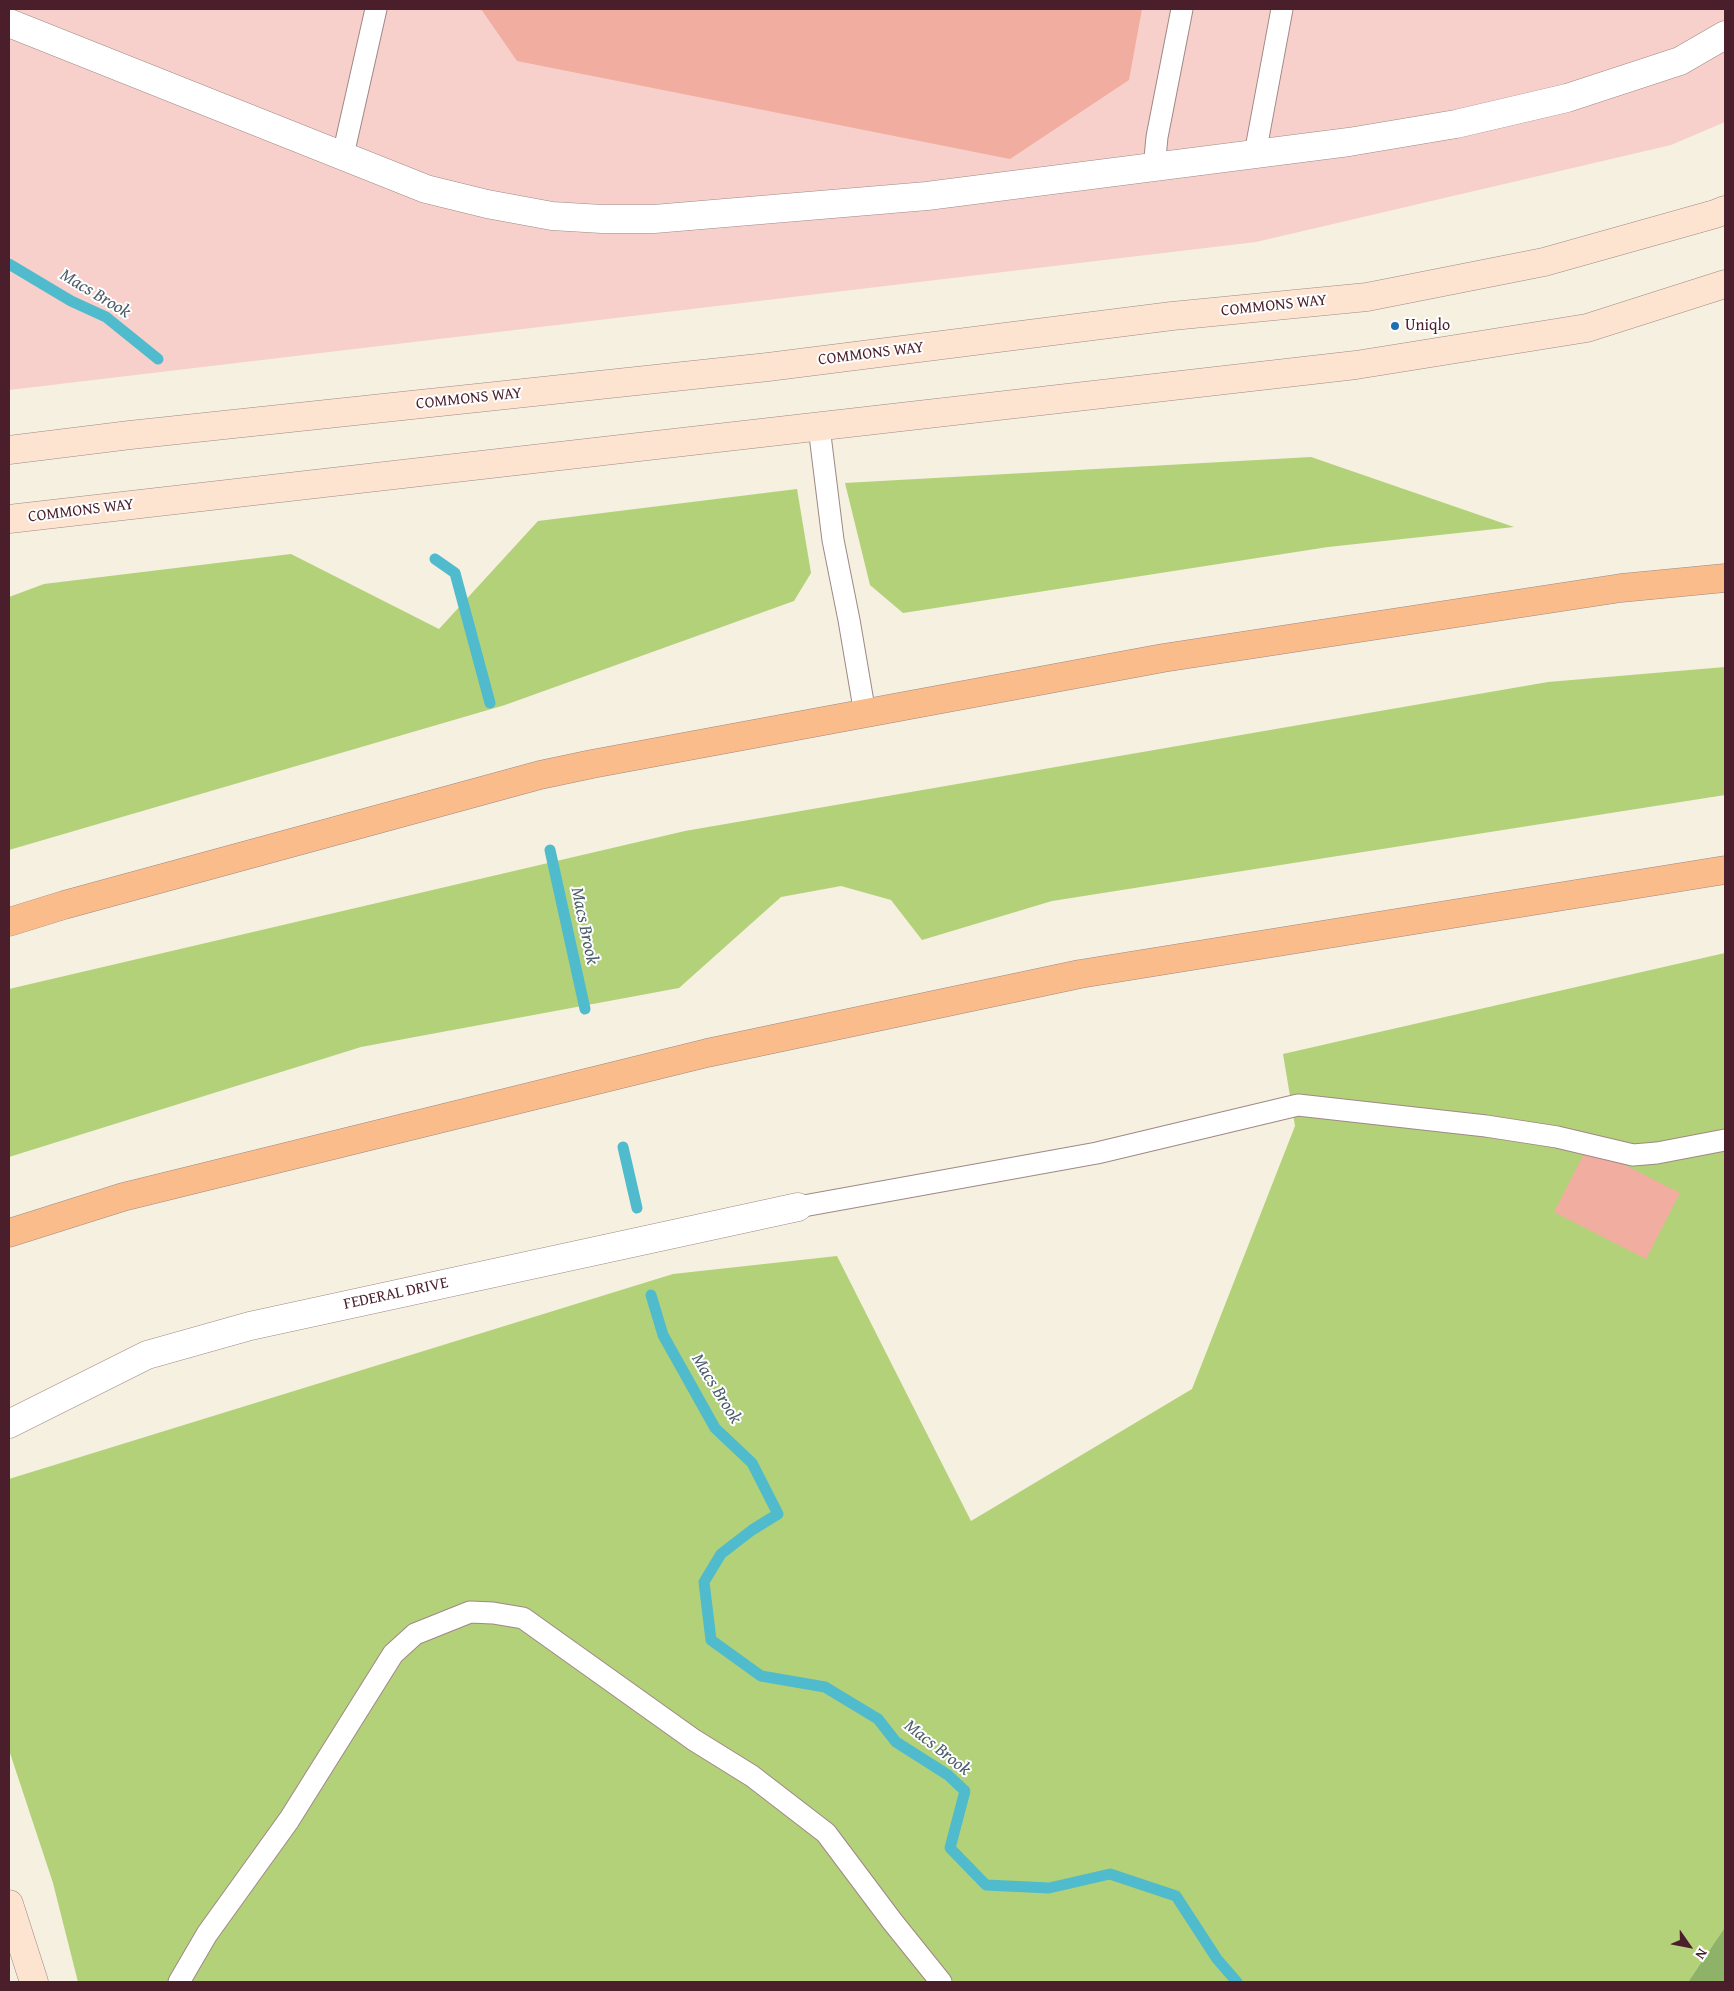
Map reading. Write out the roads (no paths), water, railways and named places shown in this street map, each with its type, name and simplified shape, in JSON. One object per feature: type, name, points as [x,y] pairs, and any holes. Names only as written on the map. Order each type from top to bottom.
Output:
[{"type":"highway","points":[[9,922],[64,905],[540,775],[1163,658],[1621,588],[1725,578]]},
{"type":"highway","points":[[9,1233],[123,1197],[706,1053],[1080,974],[1725,870]]},
{"type":"street","points":[[9,22],[426,189],[486,204],[552,216],[602,219],[654,219],[927,196],[1349,142],[1456,124],[1567,98],[1680,61],[1725,36]]},
{"type":"street","name":"COMMONS WAY","points":[[9,450],[140,434],[778,365],[1172,316],[1367,297],[1544,262],[1725,210]]},
{"type":"street","name":"COMMONS WAY","points":[[9,520],[1366,364],[1587,328],[1725,284]]},
{"type":"street","name":"FEDERAL DRIVE","points":[[9,1424],[146,1355],[250,1326],[798,1207]]},
{"type":"street","points":[[9,1904],[34,1982]]},
{"type":"lane","points":[[343,155],[376,9]]},
{"type":"lane","points":[[1154,168],[1182,9]]},
{"type":"lane","points":[[1255,154],[1282,9]]},
{"type":"lane","points":[[819,427],[833,540],[865,714]]},
{"type":"lane","points":[[798,1207],[1097,1152],[1298,1105],[1486,1126],[1557,1137],[1633,1155],[1657,1153],[1725,1140]]},
{"type":"lane","points":[[179,1982],[207,1934],[289,1820],[392,1654],[415,1634],[470,1612],[493,1613],[523,1618],[694,1740],[752,1776],[826,1833],[892,1922],[941,1982]]},
{"type":"waterway","name":"Macs Brook","points":[[9,264],[71,301],[106,317],[158,359]]},
{"type":"waterway","name":"Macs Brook","points":[[435,559],[455,573],[490,703]]},
{"type":"waterway","name":"Macs Brook","points":[[550,850],[585,1009]]},
{"type":"waterway","name":"Macs Brook","points":[[623,1147],[637,1208]]},
{"type":"waterway","name":"Macs Brook","points":[[651,1295],[663,1335],[715,1428],[752,1463],[778,1514],[752,1530],[721,1554],[704,1582],[711,1640],[761,1676],[825,1687],[878,1719],[896,1742],[948,1775],[965,1791],[950,1848],[986,1885],[1049,1888],[1110,1874],[1176,1896],[1217,1959],[1237,1982]]},
{"type":"place","name":"Uniqlo","points":[[1395,326]]}]
